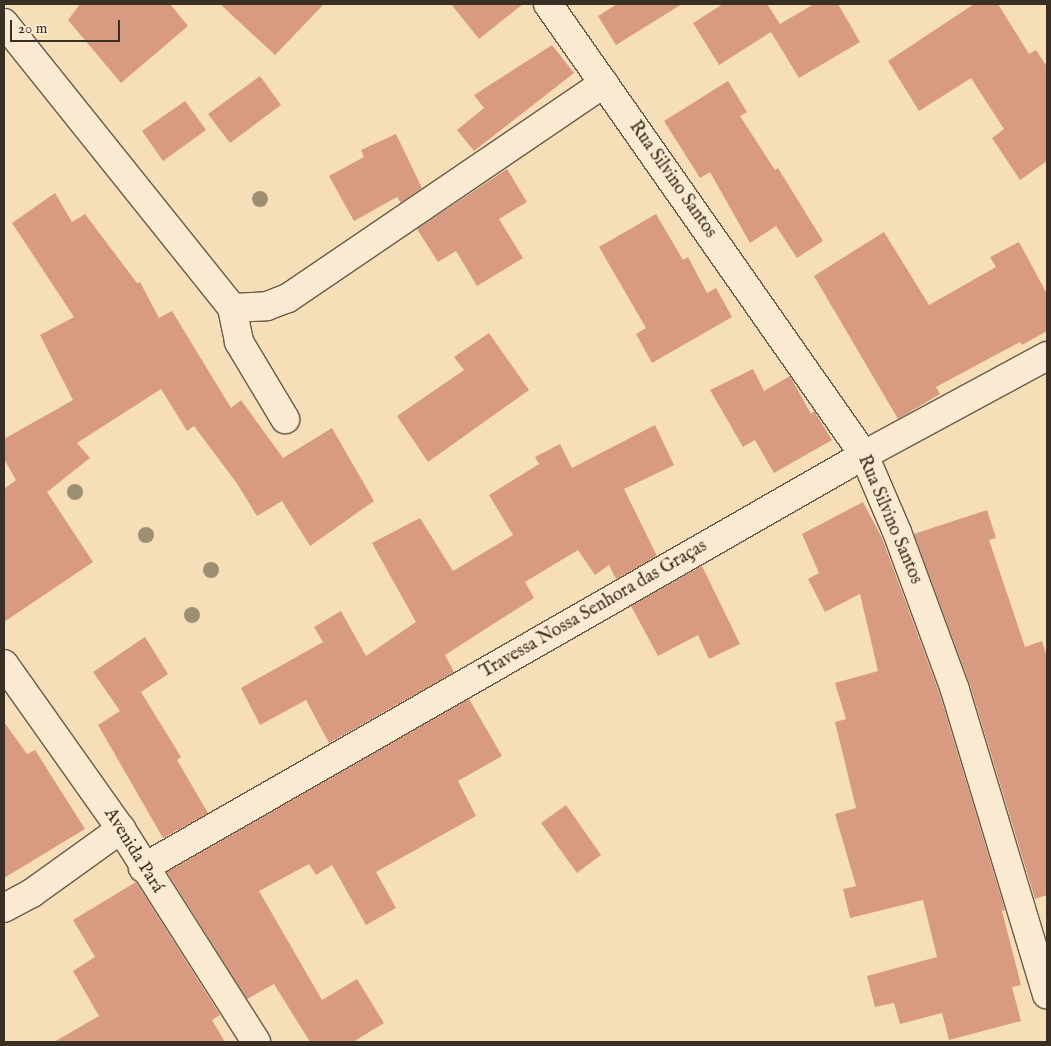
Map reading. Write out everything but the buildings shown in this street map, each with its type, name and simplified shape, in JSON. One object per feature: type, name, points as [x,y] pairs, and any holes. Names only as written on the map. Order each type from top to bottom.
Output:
[{"type":"street","name":"Rua Silvino Santos","points":[[548,4],[864,455],[897,532],[955,690],[1047,994]]},
{"type":"street","points":[[4,23],[232,308],[239,342],[285,419]]},
{"type":"street","points":[[232,308],[267,306],[288,298],[604,83]]},
{"type":"street","name":"Travessa Nossa Senhora das Graças","points":[[143,868],[864,455],[1047,356]]},
{"type":"street","name":"Avenida Pará","points":[[4,664],[121,829],[143,868],[256,1042]]},
{"type":"street","points":[[4,908],[32,893],[121,829]]}]
